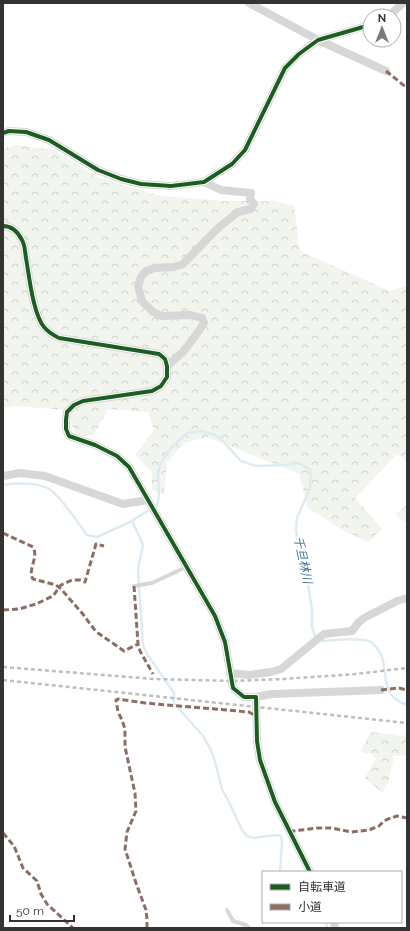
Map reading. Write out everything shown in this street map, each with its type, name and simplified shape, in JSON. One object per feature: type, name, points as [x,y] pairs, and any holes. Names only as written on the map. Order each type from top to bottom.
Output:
[{"type":"street","points":[[249,3],[318,40],[386,71]]},
{"type":"street","points":[[3,133],[26,132],[49,140],[98,170],[121,179],[142,184],[172,186],[204,182],[232,164],[245,150],[285,68],[299,54],[318,40],[362,27]]},
{"type":"street","points":[[168,366],[184,351],[204,323],[202,318],[191,315],[161,316],[153,312],[142,301],[138,286],[141,277],[146,271],[155,268],[174,267],[183,264],[218,228],[238,212],[251,209],[254,204],[250,199],[251,193],[221,190],[204,182]]},
{"type":"street","points":[[3,226],[7,226],[16,231],[23,241],[37,315],[43,326],[50,333],[59,338],[159,354],[165,359],[168,366],[167,377],[161,386],[152,391],[83,401],[74,405],[67,412],[66,429],[69,436],[95,445],[117,456],[129,467],[215,616],[225,642],[233,688],[244,697],[256,697],[272,694],[382,690]]},
{"type":"street","points":[[3,476],[20,473],[45,476],[123,504],[149,501]]},
{"type":"street","points":[[230,673],[249,675],[281,669],[324,634],[352,631],[364,618],[397,601],[407,598]]},
{"type":"street","points":[[256,697],[257,741],[260,760],[274,802],[309,871]]},
{"type":"lane","points":[[134,586],[152,583],[187,567]]},
{"type":"lane","points":[[227,910],[234,921],[246,925],[249,928]]},
{"type":"green space","points":[[16,145],[54,150],[99,178],[161,196],[225,201],[273,201],[294,206],[300,251],[390,291],[407,286],[407,462],[397,454],[355,498],[382,529],[368,542],[344,531],[308,508],[299,474],[208,437],[184,443],[167,462],[164,495],[152,490],[152,472],[135,455],[154,430],[148,412],[108,409],[94,435],[77,436],[65,410],[16,406],[3,408],[3,149]]},
{"type":"green space","points":[[407,505],[407,524],[395,514]]},
{"type":"green space","points":[[371,732],[407,736],[407,755],[394,756],[388,783],[382,793],[365,778],[376,759],[371,753],[364,753],[361,750]]},
{"type":"waterway","name":"千旦林川","points":[[3,485],[33,484],[49,489],[54,492],[64,503],[87,535],[97,537],[130,522],[157,505],[159,496],[158,473],[161,462],[171,448],[187,433],[201,431],[215,435],[221,439],[241,461],[256,466],[285,465],[293,463],[301,464],[310,470],[311,477],[310,488],[297,518],[296,529],[299,553],[308,584],[312,610],[312,627],[315,636],[317,637]]},
{"type":"waterway","points":[[132,521],[143,546],[138,572],[143,645],[147,654],[174,693],[174,703],[203,736],[210,748],[222,789],[242,830],[247,836],[254,838],[275,835],[281,836],[280,871]]},
{"type":"waterway","name":"千旦林川","points":[[321,639],[324,641],[355,639],[367,640],[371,642],[380,653],[383,661],[387,686],[391,694],[397,700],[407,705]]},
{"type":"waterway","points":[[326,923],[327,928]]},
{"type":"railway","points":[[3,667],[154,679],[231,681],[355,674],[407,668]]},
{"type":"railway","points":[[3,680],[407,723]]},
{"type":"marked path","points":[[386,71],[407,88]]},
{"type":"marked path","points":[[3,533],[33,547],[35,555],[31,572],[33,579],[56,585],[61,589],[98,633],[124,651],[138,644]]},
{"type":"marked path","points":[[3,610],[19,609],[36,604],[53,596],[61,585],[72,580],[80,580],[85,582],[96,544],[104,546]]},
{"type":"marked path","points":[[134,586],[138,644],[140,651],[153,674]]},
{"type":"marked path","points":[[381,690],[399,688],[407,690]]},
{"type":"marked path","points":[[147,928],[146,910],[125,849],[127,832],[136,811],[135,793],[125,747],[125,729],[118,712],[116,700],[249,712],[257,717]]},
{"type":"marked path","points":[[290,833],[293,831],[318,828],[332,828],[351,832],[369,830],[379,826],[384,821],[397,816],[407,818]]},
{"type":"marked path","points":[[3,833],[14,846],[23,868],[37,881],[41,894],[47,904],[73,928]]},
{"type":"cycle path","points":[[3,133],[9,131],[26,132],[49,140],[98,170],[121,179],[141,184],[171,186],[204,182],[232,164],[245,150],[285,68],[299,54],[318,40],[362,27]]},
{"type":"cycle path","points":[[3,226],[14,230],[19,234],[23,242],[34,304],[40,321],[49,332],[59,338],[159,354],[165,359],[167,366],[167,377],[161,386],[152,391],[83,401],[74,405],[67,412],[66,429],[69,436],[95,445],[117,456],[129,467],[215,616],[225,642],[233,688],[244,697],[256,697],[257,741],[260,760],[275,802],[310,871]]}]
